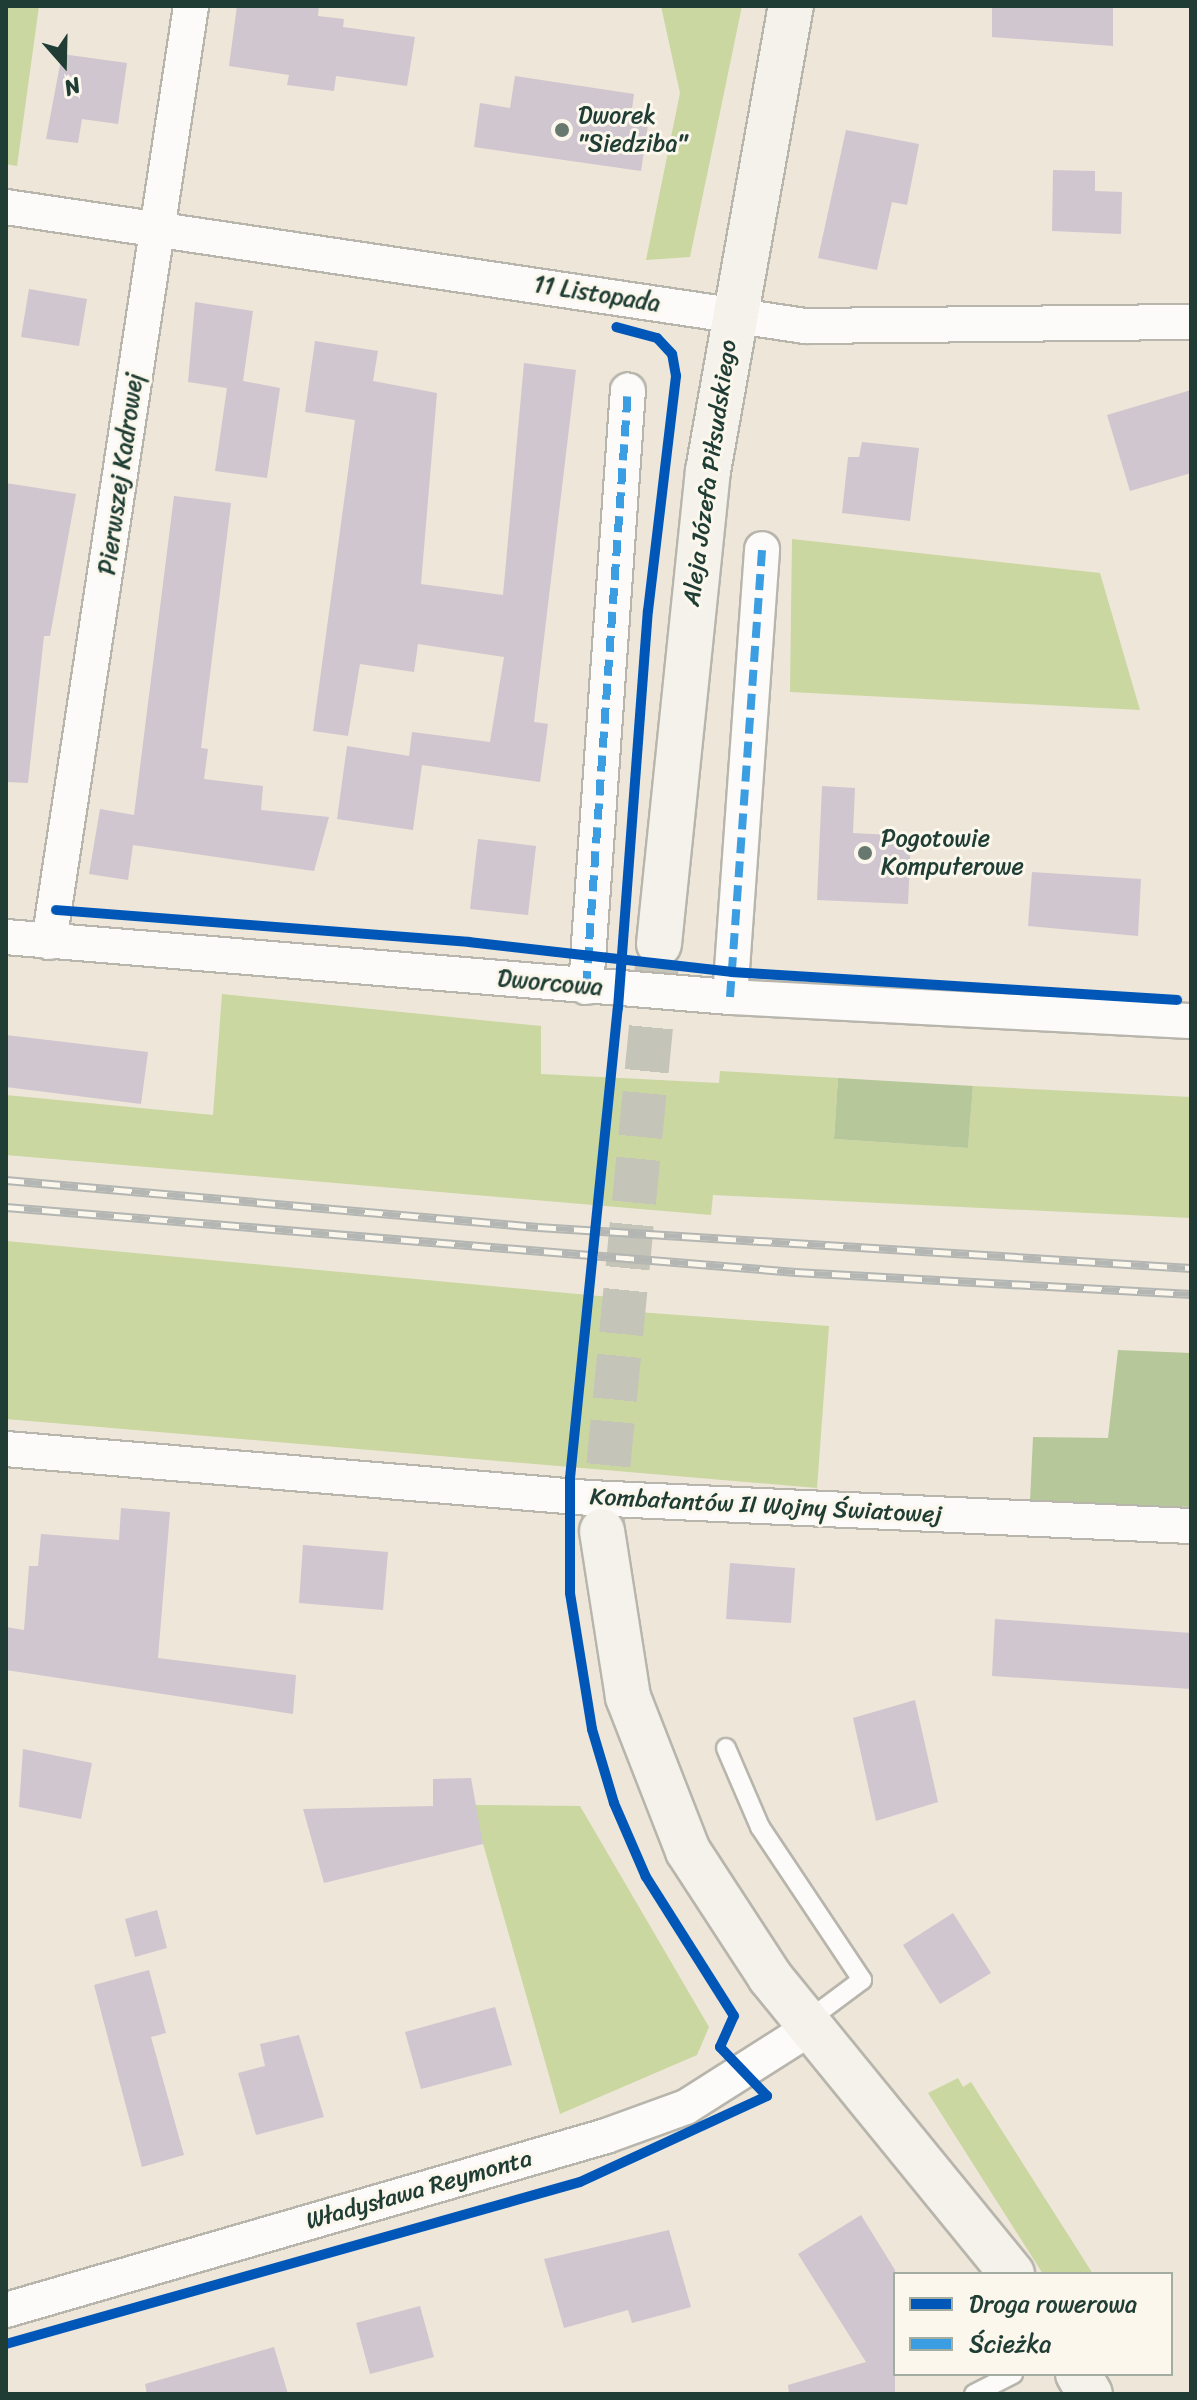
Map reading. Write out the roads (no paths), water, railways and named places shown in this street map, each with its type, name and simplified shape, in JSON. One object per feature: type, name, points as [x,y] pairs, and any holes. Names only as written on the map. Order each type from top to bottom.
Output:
[{"type":"main road","name":"Aleja Józefa Piłsudskiego","points":[[659,944],[686,664],[731,316],[791,6]]},
{"type":"main road","points":[[602,1531],[610,1611],[655,1776],[731,1924],[1010,2272]]},
{"type":"main road","points":[[1079,2376],[1090,2394]]},
{"type":"street","name":"Pierwszej Kadrowej","points":[[49,942],[191,6]]},
{"type":"street","name":"11 Listopada","points":[[6,207],[731,316],[865,329],[1191,322]]},
{"type":"street","points":[[586,987],[628,390]]},
{"type":"street","points":[[730,997],[762,549]]},
{"type":"street","name":"Dworcowa","points":[[6,937],[586,987],[1191,1021]]},
{"type":"street","name":"Kombatantów II Wojny Światowej","points":[[6,1449],[590,1498],[1191,1526]]},
{"type":"street","name":"Władysława Reymonta","points":[[6,2310],[606,2136],[686,2107],[810,2024]]},
{"type":"lane","points":[[726,1748],[760,1827],[862,1980],[810,2024]]},
{"type":"lane","points":[[974,2394],[1009,2376]]},
{"type":"tunnel","points":[[602,1531],[659,944]]},
{"type":"railway","points":[[6,1180],[538,1227],[1191,1268]]},
{"type":"railway","points":[[6,1207],[796,1272],[1191,1294]]},
{"type":"place","name":"Dworek \"Siedziba\"","points":[[562,130]]},
{"type":"place","name":"Pogotowie Komputerowe","points":[[865,853]]}]
